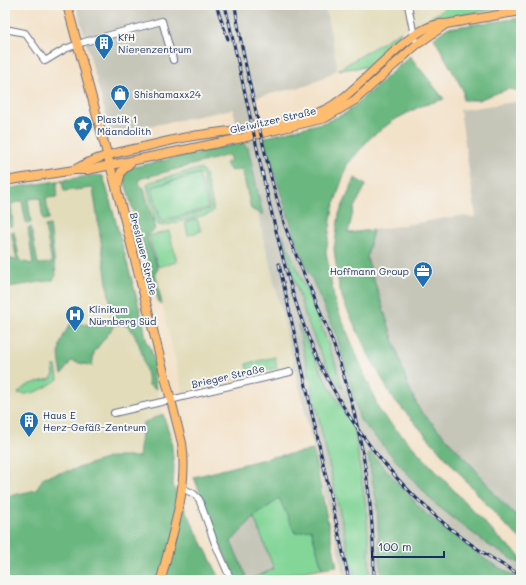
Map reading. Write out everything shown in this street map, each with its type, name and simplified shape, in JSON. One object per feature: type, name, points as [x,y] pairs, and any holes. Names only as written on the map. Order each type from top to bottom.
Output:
[{"type":"main road","name":"Breslauer Straße","points":[[67,5],[109,165],[117,188],[183,448],[182,488],[161,580]]},
{"type":"main road","name":"Gleiwitzer Straße","points":[[74,170],[86,162],[107,156],[188,137],[251,128],[322,111],[346,97],[414,36],[437,24],[446,24],[521,11]]},
{"type":"main road","name":"Gleiwitzer Straße","points":[[5,181],[74,170],[87,170],[263,134],[325,118],[341,110],[355,100],[418,44],[446,24]]},
{"type":"main road","points":[[117,188],[122,170],[134,160]]},
{"type":"street","points":[[408,5],[414,36],[418,44]]},
{"type":"street","points":[[5,29],[25,32],[45,61],[77,45],[162,22],[173,60]]},
{"type":"street","name":"Brieger Straße","points":[[114,413],[290,372]]},
{"type":"street","points":[[182,488],[194,494],[199,500],[214,541],[231,580]]},
{"type":"shaded area","points":[[76,5],[325,5],[337,70],[309,85],[253,98],[263,138],[298,245],[338,340],[360,420],[488,545],[521,564],[521,580],[486,560],[426,514],[370,452],[368,456],[377,505],[381,580],[369,580],[369,548],[366,509],[354,428],[327,383],[347,545],[355,580],[345,580],[233,109],[111,134]],"holes":[[[282,234],[317,315],[336,366],[342,388],[332,375],[304,309]]]},
{"type":"shaded area","points":[[325,5],[451,5],[420,24],[401,31],[337,70]]},
{"type":"shaded area","points":[[521,101],[521,520],[497,497],[475,469],[419,409],[408,385],[367,258],[373,230],[458,216],[476,217],[460,110]]},
{"type":"shaded area","points":[[242,143],[295,368],[183,393],[162,304],[124,175],[129,168]]},
{"type":"shaded area","name":"Klinikum Nürnberg Süd","points":[[95,175],[103,176],[107,189],[143,321],[147,344],[150,346],[156,368],[153,371],[163,414],[143,423],[139,457],[111,457],[83,465],[72,470],[44,477],[36,490],[5,497],[5,189]]},
{"type":"shaded area","points":[[254,517],[274,569],[248,580],[231,543]]},
{"type":"green space","points":[[451,5],[521,5],[454,16],[423,27],[420,24]]},
{"type":"green space","points":[[521,18],[521,91],[508,89],[478,100],[463,100],[463,90],[434,38],[447,28]]},
{"type":"green space","points":[[401,31],[400,38],[366,67],[338,70]]},
{"type":"green space","points":[[410,56],[444,99],[421,106],[394,120],[370,138],[347,165],[333,208],[326,252],[335,303],[380,412],[497,536],[521,557],[521,564],[488,545],[434,503],[360,420],[338,340],[298,246],[263,138],[325,122],[346,113]]},
{"type":"green space","points":[[242,143],[248,148],[263,215],[251,209],[242,169],[231,171],[225,163],[231,161],[229,155],[139,179],[140,186],[144,188],[155,229],[147,237],[158,270],[155,272],[162,304],[159,303],[124,175],[129,168]]},
{"type":"green space","points":[[198,169],[202,170],[205,174],[213,211],[209,214],[163,226],[158,225],[155,222],[147,185],[150,182]],"holes":[[[198,173],[202,175],[210,209],[160,223],[150,187]]]},
{"type":"green space","points":[[199,174],[208,208],[161,221],[152,187]]},
{"type":"green space","points":[[95,175],[103,176],[107,189],[143,321],[147,344],[150,346],[156,368],[153,371],[156,389],[149,385],[139,345],[132,331],[127,325],[116,324],[94,352],[92,366],[71,361],[62,374],[59,359],[61,341],[71,323],[103,326],[112,316],[93,188],[64,191],[62,181],[57,182],[57,197],[46,198],[49,219],[43,220],[40,198],[28,199],[31,223],[26,223],[22,201],[11,204],[13,226],[9,226],[5,206],[5,189]]},
{"type":"green space","points":[[355,178],[366,185],[354,208],[348,233],[373,230],[367,258],[408,385],[419,409],[475,469],[497,497],[521,520],[521,539],[504,524],[392,397],[365,348],[345,305],[339,287],[334,249],[339,214]]},
{"type":"green space","points":[[197,219],[201,231],[188,235],[185,222]]},
{"type":"green space","points":[[50,225],[56,275],[53,280],[9,287],[5,283],[5,258],[17,260],[11,232],[14,232],[20,261],[33,264],[28,228],[31,227],[38,264],[52,263],[45,226]]},
{"type":"green space","points":[[169,231],[177,262],[158,267],[149,236]]},
{"type":"green space","points":[[282,234],[317,315],[343,389],[321,354],[305,315]]},
{"type":"green space","points":[[298,325],[327,383],[354,428],[366,509],[369,548],[369,580],[355,580]]},
{"type":"green space","points":[[275,357],[277,368],[249,374],[246,364]]},
{"type":"green space","points":[[53,366],[56,366],[58,379],[44,388],[29,394],[18,393],[29,385],[51,379],[54,374]]},
{"type":"green space","points":[[163,414],[171,438],[174,467],[173,486],[221,580],[5,580],[5,497],[36,490],[44,477],[72,470],[111,457],[139,457],[143,423]]},
{"type":"green space","points":[[313,450],[337,566],[322,568],[311,529],[295,533],[279,498],[254,517],[231,542],[248,580],[237,580],[222,550],[194,477],[272,457]]},
{"type":"green space","points":[[370,452],[426,514],[486,560],[521,580],[381,580],[377,505],[368,456]]},
{"type":"green space","points":[[280,498],[295,533],[311,528],[322,568],[259,580],[248,580],[274,569],[254,517]]},
{"type":"railway","points":[[216,5],[228,39]]},
{"type":"railway","points":[[225,5],[285,267],[304,327],[329,381],[349,415],[372,448],[397,478],[425,506],[455,532],[487,555],[521,575]]},
{"type":"railway","points":[[235,5],[248,75],[266,158],[277,199],[285,226],[334,346],[352,403],[359,432],[372,521],[374,580]]},
{"type":"railway","points":[[279,264],[349,580]]},
{"type":"place","name":"KfH Nierenzentrum","points":[[104,60]]},
{"type":"place","name":"Shishamaxx24","points":[[120,111]]},
{"type":"place","name":"Plastik 1 Mäandolith","points":[[83,142]]},
{"type":"place","name":"Hoffmann Group","points":[[423,288]]},
{"type":"place","name":"Klinikum Nürnberg Süd","points":[[75,332]]},
{"type":"place","name":"Haus E Herz-Gefäß-Zentrum","points":[[29,438]]}]
